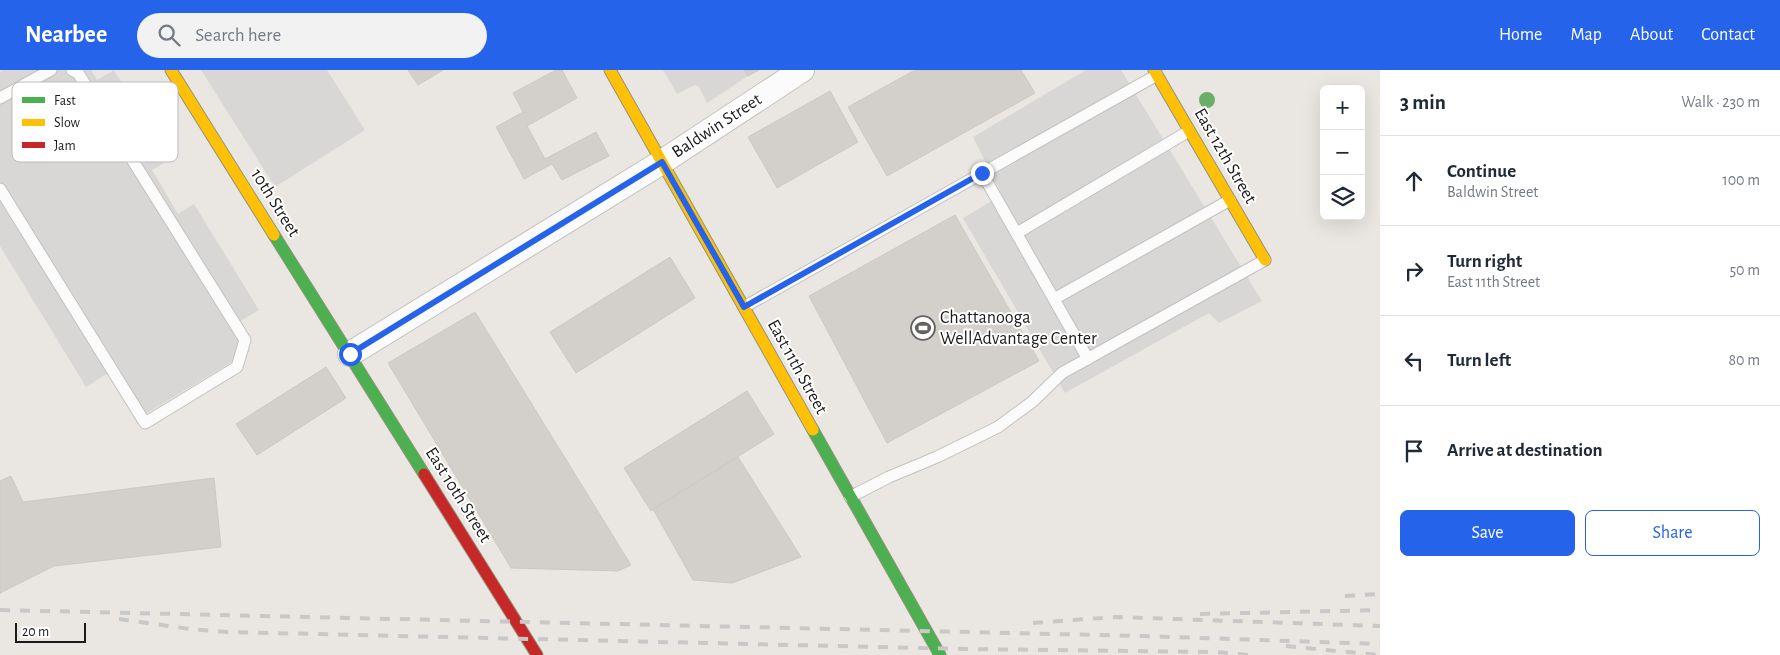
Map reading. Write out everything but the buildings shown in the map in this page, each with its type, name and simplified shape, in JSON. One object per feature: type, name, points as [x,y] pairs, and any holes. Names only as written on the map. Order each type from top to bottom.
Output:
[{"type":"street","name":"10th Street","points":[[171,70],[350,354]]},
{"type":"street","name":"East 11th Street","points":[[610,70],[940,655]]},
{"type":"street","name":"Baldwin Street","points":[[350,354],[662,162],[802,70]]},
{"type":"street","name":"East 12th Street","points":[[1156,72],[1265,260]]},
{"type":"street","name":"East 10th Street","points":[[350,354],[538,655]]},
{"type":"lane","points":[[29,82],[51,70]]},
{"type":"lane","points":[[72,70],[78,73],[84,82]]},
{"type":"lane","points":[[744,307],[982,173],[1156,72]]},
{"type":"lane","points":[[0,98],[12,91]]},
{"type":"lane","points":[[1017,233],[1190,131]]},
{"type":"lane","points":[[0,189],[145,424],[237,367],[245,340],[134,162]]},
{"type":"lane","points":[[982,173],[1088,359]]},
{"type":"lane","points":[[1054,298],[1230,200]]},
{"type":"lane","points":[[850,497],[888,476],[937,457],[998,427],[1032,402],[1062,373],[1265,260]]},
{"type":"shaded area","points":[[3,70],[91,70],[97,80],[114,70],[121,82],[12,82],[12,162],[166,162],[152,170],[178,214],[194,204],[259,310],[234,325],[250,351],[137,419],[108,373],[86,387],[0,246],[0,72]]},
{"type":"shaded area","points":[[201,70],[327,70],[365,130],[275,187]]},
{"type":"shaded area","points":[[663,70],[744,70],[748,76],[707,103],[699,87],[695,85],[677,94]]},
{"type":"shaded area","points":[[1086,70],[1121,70],[1262,301],[1219,323],[1209,313],[1065,393],[963,218],[1002,195],[973,137]]},
{"type":"railway","points":[[1345,596],[1380,594]]},
{"type":"railway","points":[[0,610],[1142,636],[1380,644]]},
{"type":"railway","points":[[1200,614],[1380,610]]},
{"type":"railway","points":[[1033,623],[1115,617],[1380,626]]},
{"type":"railway","points":[[119,619],[190,629],[228,632],[966,649],[1216,652],[1249,655]]},
{"type":"railway","points":[[1286,646],[1378,655]]},
{"type":"traffic: fast","points":[[274,235],[424,474]]},
{"type":"traffic: fast","points":[[813,430],[940,655]]},
{"type":"traffic: slow","points":[[171,70],[274,235]]},
{"type":"traffic: slow","points":[[610,70],[813,430]]},
{"type":"traffic: slow","points":[[1154,70],[1265,260]]},
{"type":"traffic: jam","points":[[424,474],[537,655]]},
{"type":"place","name":"Chattanooga WellAdvantage Center","points":[[923,328]]},
{"type":"route","points":[[350,354],[662,162],[744,307],[982,173]]}]
